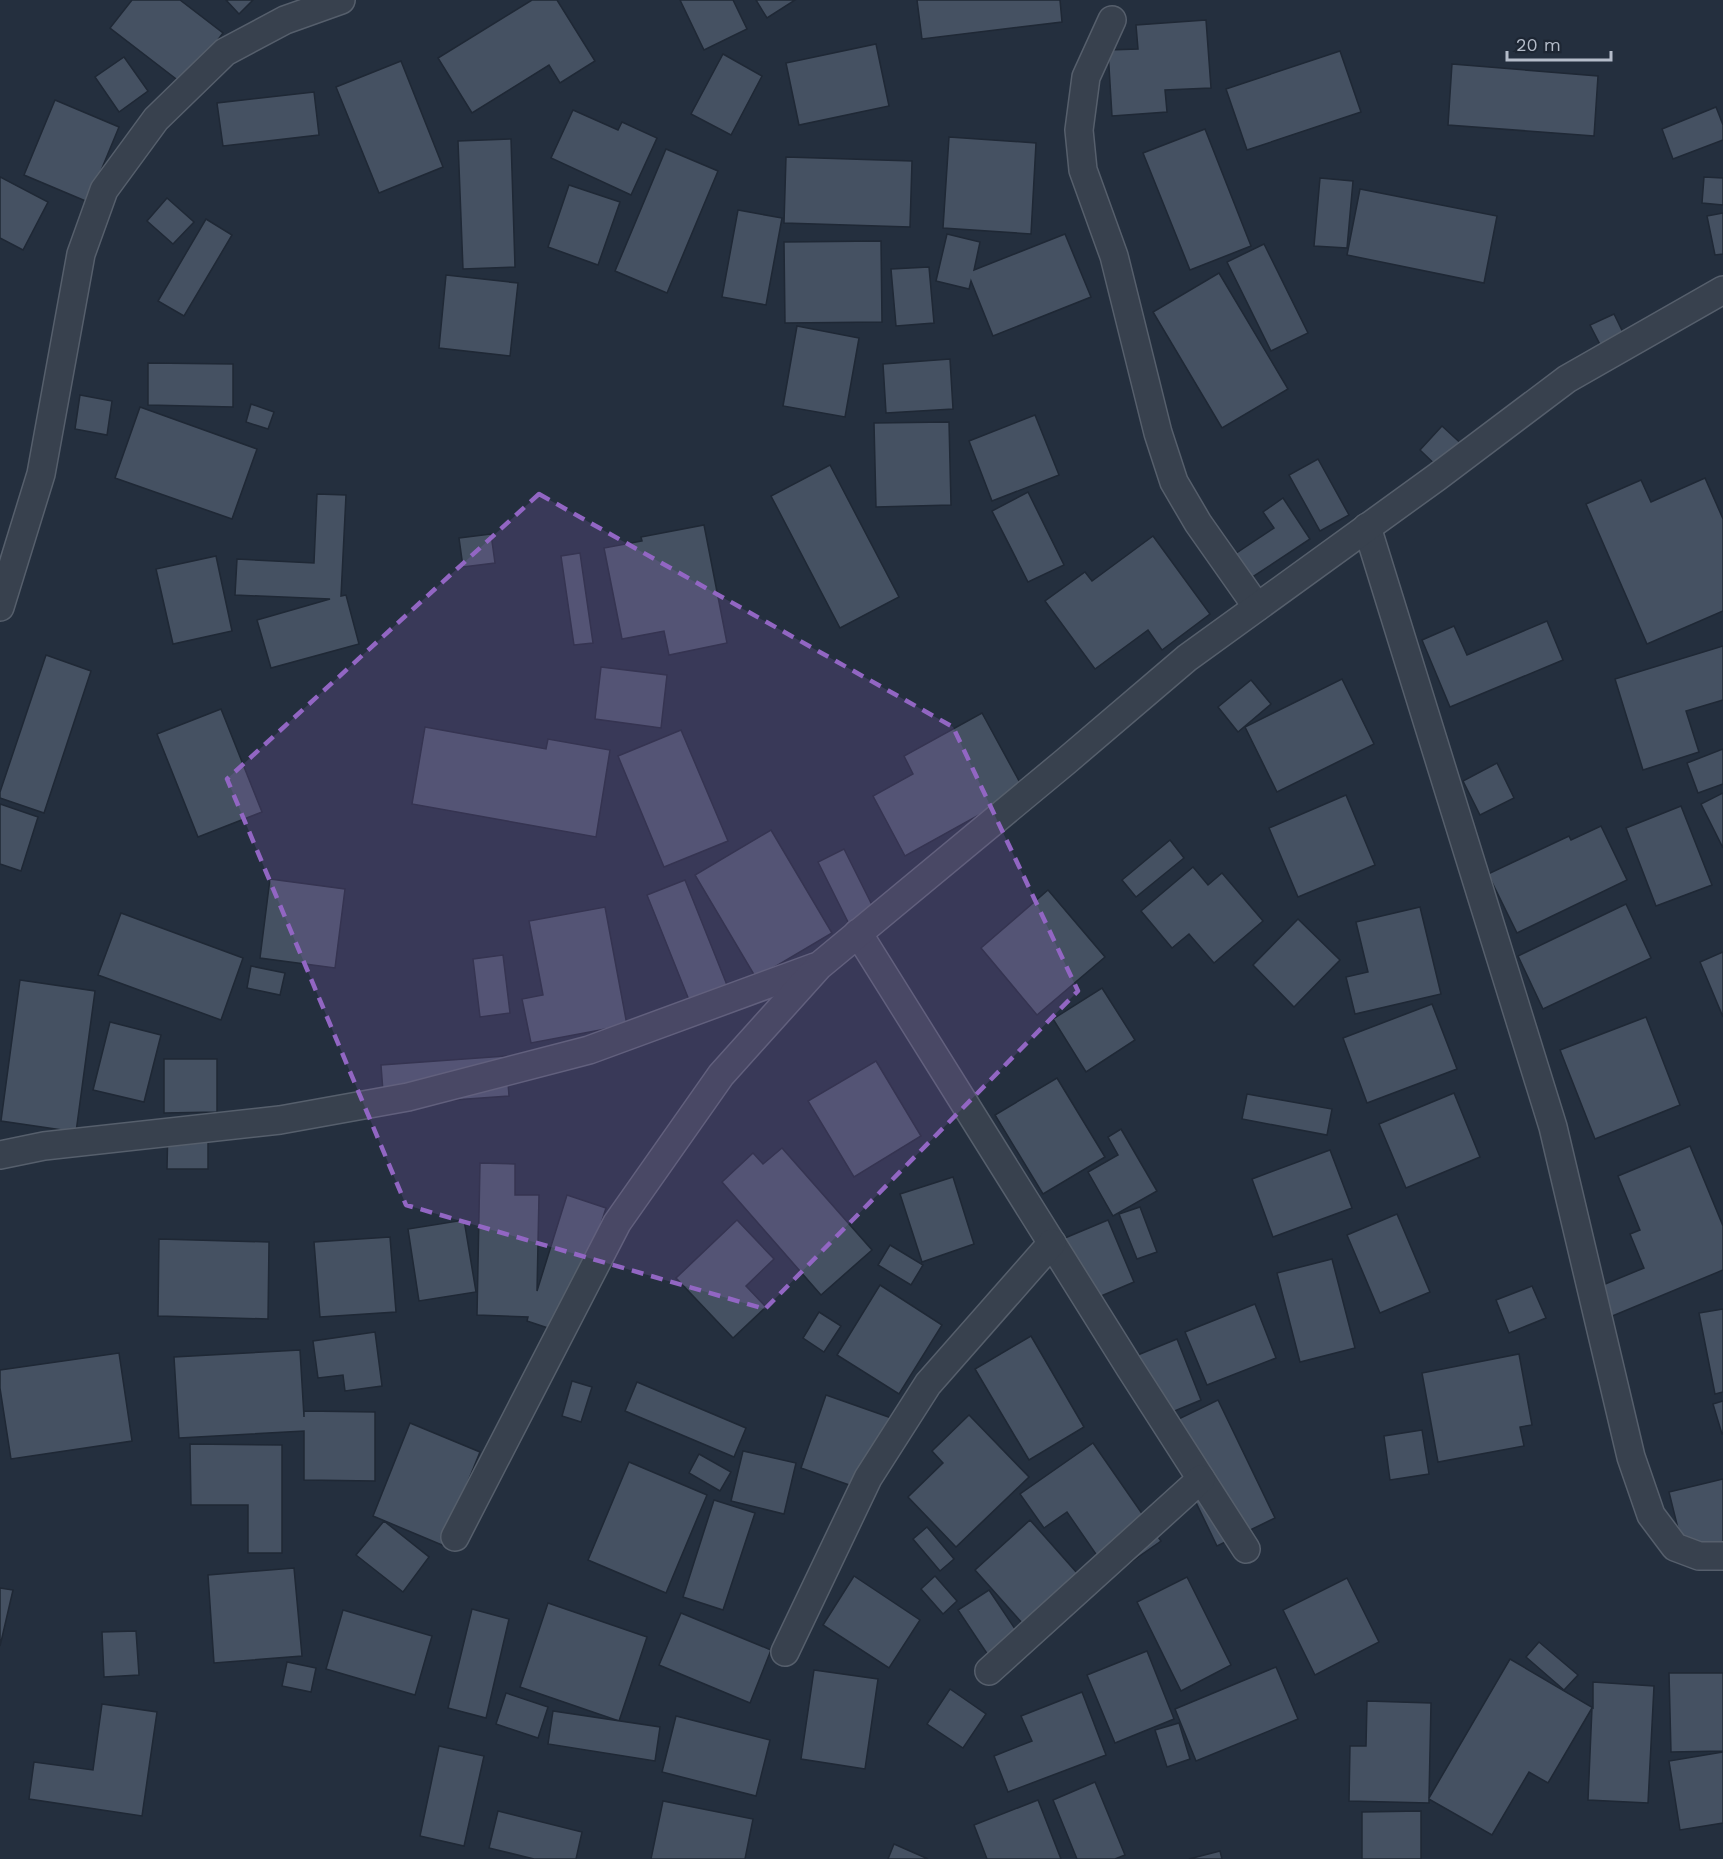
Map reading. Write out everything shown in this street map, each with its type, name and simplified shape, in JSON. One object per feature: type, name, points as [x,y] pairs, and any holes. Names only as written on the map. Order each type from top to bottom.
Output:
[{"type":"street","points":[[0,607],[41,474],[81,254],[104,190],[156,119],[225,52],[285,20],[341,0]]},
{"type":"street","points":[[1112,20],[1086,77],[1079,130],[1083,170],[1114,256],[1158,433],[1174,482],[1198,522],[1257,607]]},
{"type":"street","points":[[455,1537],[617,1223],[721,1076],[819,966],[1065,762],[1187,657],[1437,477],[1567,379],[1723,290]]},
{"type":"street","points":[[1367,527],[1553,1127],[1631,1457],[1651,1515],[1675,1547],[1699,1556],[1723,1556]]},
{"type":"street","points":[[858,933],[1246,1549]]},
{"type":"street","points":[[0,1155],[44,1146],[280,1120],[408,1097],[589,1050],[819,966]]},
{"type":"street","points":[[785,1652],[868,1478],[928,1384],[1052,1243]]},
{"type":"street","points":[[989,1671],[1202,1479]]},
{"type":"highlighted area","points":[[539,494],[953,727],[1078,991],[765,1309],[406,1205],[227,779]]},
{"type":"building","points":[[132,0],[180,0],[223,33],[184,85],[110,28]]},
{"type":"building","points":[[226,0],[253,0],[239,14]]},
{"type":"building","points":[[532,0],[557,0],[595,61],[560,83],[549,65],[472,113],[438,58]]},
{"type":"building","points":[[680,0],[733,0],[747,29],[704,50]]},
{"type":"building","points":[[756,0],[795,0],[767,18]]},
{"type":"building","points":[[917,0],[1060,0],[1062,22],[922,39]]},
{"type":"building","points":[[1206,20],[1211,88],[1165,90],[1167,112],[1112,116],[1108,50],[1138,49],[1136,25]]},
{"type":"building","points":[[876,44],[889,106],[799,125],[786,63]]},
{"type":"building","points":[[1340,51],[1361,112],[1247,150],[1226,89]]},
{"type":"building","points":[[723,54],[762,76],[731,135],[691,114]]},
{"type":"building","points":[[124,57],[148,91],[119,112],[95,77]]},
{"type":"building","points":[[401,61],[443,167],[379,193],[336,87]]},
{"type":"building","points":[[1452,64],[1598,76],[1594,136],[1448,125]]},
{"type":"building","points":[[314,92],[319,135],[223,146],[217,103]]},
{"type":"building","points":[[55,100],[119,127],[88,202],[24,175]]},
{"type":"building","points":[[1716,107],[1723,125],[1723,140],[1673,159],[1662,129]]},
{"type":"building","points":[[573,110],[618,130],[622,122],[657,138],[631,195],[551,158]]},
{"type":"building","points":[[1205,129],[1251,246],[1190,270],[1143,153]]},
{"type":"building","points":[[949,137],[1036,143],[1031,234],[943,228]]},
{"type":"building","points":[[511,139],[515,267],[463,269],[458,141]]},
{"type":"building","points":[[666,149],[718,171],[667,293],[615,271]]},
{"type":"building","points":[[786,157],[912,161],[910,227],[784,223]]},
{"type":"building","points":[[0,177],[48,202],[23,250],[0,238]]},
{"type":"building","points":[[1704,177],[1723,178],[1723,205],[1702,203]]},
{"type":"building","points":[[1320,178],[1353,181],[1347,248],[1314,246]]},
{"type":"building","points":[[569,185],[620,202],[598,265],[548,247]]},
{"type":"building","points":[[1360,189],[1497,216],[1484,283],[1347,255]]},
{"type":"building","points":[[167,198],[194,222],[173,244],[147,221]]},
{"type":"building","points":[[738,210],[782,218],[766,305],[722,297]]},
{"type":"building","points":[[1723,213],[1723,254],[1715,255],[1707,216]]},
{"type":"building","points":[[206,219],[232,235],[184,316],[158,301]]},
{"type":"building","points":[[947,234],[980,242],[974,270],[1065,234],[1091,297],[993,336],[971,281],[969,289],[936,281]]},
{"type":"building","points":[[881,241],[882,322],[785,323],[784,242]]},
{"type":"building","points":[[1264,244],[1308,333],[1271,351],[1227,262]]},
{"type":"building","points":[[929,267],[934,323],[896,326],[891,269]]},
{"type":"building","points":[[1219,273],[1288,389],[1222,428],[1153,312]]},
{"type":"building","points":[[446,275],[518,283],[510,356],[439,348]]},
{"type":"building","points":[[1614,314],[1630,347],[1607,358],[1590,325]]},
{"type":"building","points":[[797,326],[859,338],[845,417],[783,406]]},
{"type":"building","points":[[950,359],[953,409],[886,413],[883,364]]},
{"type":"building","points":[[148,363],[233,364],[233,407],[148,405]]},
{"type":"building","points":[[80,395],[112,401],[107,435],[75,429]]},
{"type":"building","points":[[251,404],[274,412],[268,429],[246,422]]},
{"type":"building","points":[[140,407],[257,449],[232,519],[115,478]]},
{"type":"building","points":[[1035,415],[1059,475],[992,501],[969,441]]},
{"type":"building","points":[[949,422],[951,505],[876,507],[874,423]]},
{"type":"building","points":[[1442,426],[1468,450],[1445,474],[1420,450]]},
{"type":"building","points":[[1318,459],[1349,515],[1320,531],[1289,475]]},
{"type":"building","points":[[830,465],[899,597],[840,628],[771,496]]},
{"type":"building","points":[[1705,478],[1723,519],[1723,611],[1647,644],[1586,504],[1641,480],[1651,502]]},
{"type":"building","points":[[1028,492],[1064,565],[1028,582],[992,511]]},
{"type":"building","points":[[317,494],[346,495],[341,596],[346,595],[359,644],[271,668],[257,620],[330,599],[235,595],[237,559],[314,563]]},
{"type":"building","points":[[1283,498],[1310,539],[1251,578],[1235,554],[1274,528],[1263,512]]},
{"type":"building","points":[[704,525],[727,643],[669,655],[664,631],[622,639],[604,548],[642,541],[641,537]]},
{"type":"building","points":[[491,534],[495,563],[463,567],[459,538]]},
{"type":"building","points":[[1153,536],[1210,614],[1162,650],[1148,630],[1095,669],[1045,601],[1085,572],[1092,581]]},
{"type":"building","points":[[580,553],[593,643],[574,645],[561,556]]},
{"type":"building","points":[[216,556],[232,631],[173,644],[156,569]]},
{"type":"building","points":[[1547,621],[1563,660],[1450,707],[1422,640],[1454,626],[1467,655]]},
{"type":"building","points":[[1723,646],[1723,700],[1686,711],[1699,752],[1643,770],[1615,679]]},
{"type":"building","points":[[46,655],[91,671],[44,813],[0,798],[0,792]]},
{"type":"building","points":[[601,667],[667,675],[661,728],[595,719]]},
{"type":"building","points":[[1342,679],[1374,744],[1277,792],[1245,727]]},
{"type":"building","points":[[1251,680],[1271,704],[1238,732],[1218,707]]},
{"type":"building","points":[[221,709],[262,812],[198,837],[157,734]]},
{"type":"building","points":[[982,713],[1024,790],[905,856],[873,796],[913,774],[904,756]]},
{"type":"building","points":[[425,727],[546,749],[548,739],[610,750],[596,837],[412,804]]},
{"type":"building","points":[[681,730],[728,841],[664,867],[618,756]]},
{"type":"building","points":[[1723,749],[1723,784],[1698,793],[1687,763]]},
{"type":"building","points":[[1497,763],[1514,798],[1480,815],[1463,781]]},
{"type":"building","points":[[1723,793],[1723,848],[1701,804]]},
{"type":"building","points":[[1346,795],[1375,865],[1298,897],[1269,828]]},
{"type":"building","points":[[0,804],[38,817],[21,871],[0,864]]},
{"type":"building","points":[[1681,806],[1712,885],[1656,906],[1626,828]]},
{"type":"building","points":[[1601,826],[1627,880],[1517,933],[1488,874],[1569,836],[1571,840]]},
{"type":"building","points":[[771,830],[832,933],[756,978],[695,875]]},
{"type":"building","points":[[1170,840],[1184,858],[1136,897],[1122,880]]},
{"type":"building","points":[[844,849],[880,921],[854,934],[818,862]]},
{"type":"building","points":[[1193,867],[1208,885],[1222,873],[1263,921],[1214,963],[1189,934],[1172,948],[1141,911]]},
{"type":"building","points":[[270,879],[345,889],[335,968],[260,958]]},
{"type":"building","points":[[685,880],[727,985],[689,1000],[647,895]]},
{"type":"building","points":[[1048,890],[1105,957],[1037,1015],[981,948]]},
{"type":"building","points":[[1626,904],[1651,958],[1543,1009],[1518,956]]},
{"type":"building","points":[[605,907],[627,1025],[531,1043],[522,999],[543,995],[529,921]]},
{"type":"building","points":[[1420,907],[1441,994],[1355,1014],[1346,977],[1368,972],[1356,922]]},
{"type":"building","points":[[121,913],[243,958],[221,1020],[98,975]]},
{"type":"building","points":[[1298,919],[1340,960],[1294,1007],[1253,965]]},
{"type":"building","points":[[1723,952],[1723,1017],[1700,962]]},
{"type":"building","points":[[503,955],[510,1013],[480,1017],[473,959]]},
{"type":"building","points":[[251,966],[285,973],[280,995],[247,988]]},
{"type":"building","points":[[20,980],[95,991],[76,1132],[1,1121]]},
{"type":"building","points":[[1102,988],[1135,1040],[1086,1072],[1053,1019]]},
{"type":"building","points":[[1432,1004],[1457,1069],[1367,1103],[1343,1038]]},
{"type":"building","points":[[1646,1017],[1680,1105],[1595,1139],[1560,1050]]},
{"type":"building","points":[[110,1022],[161,1035],[144,1102],[93,1090]]},
{"type":"building","points":[[506,1056],[509,1096],[384,1105],[381,1065]]},
{"type":"building","points":[[164,1059],[217,1059],[217,1112],[164,1113]]},
{"type":"building","points":[[876,1061],[921,1136],[854,1177],[808,1101]]},
{"type":"building","points":[[1057,1078],[1105,1157],[1043,1194],[995,1115]]},
{"type":"building","points":[[1454,1093],[1480,1157],[1406,1188],[1379,1124]]},
{"type":"building","points":[[1247,1094],[1332,1109],[1327,1135],[1242,1119]]},
{"type":"building","points":[[168,1124],[208,1124],[208,1169],[167,1169]]},
{"type":"building","points":[[1121,1129],[1157,1191],[1113,1216],[1088,1172],[1118,1155],[1108,1137]]},
{"type":"building","points":[[1690,1146],[1723,1226],[1723,1270],[1610,1317],[1598,1287],[1644,1268],[1630,1234],[1640,1230],[1618,1176]]},
{"type":"building","points":[[782,1148],[872,1250],[821,1295],[722,1182],[753,1153],[763,1164]]},
{"type":"building","points":[[1330,1150],[1352,1208],[1273,1237],[1252,1179]]},
{"type":"building","points":[[480,1163],[515,1164],[515,1195],[539,1195],[537,1291],[567,1195],[606,1208],[566,1334],[527,1321],[528,1317],[477,1315]]},
{"type":"building","points":[[953,1177],[974,1244],[922,1262],[900,1194]]},
{"type":"building","points":[[1140,1207],[1157,1252],[1137,1259],[1119,1214]]},
{"type":"building","points":[[1397,1214],[1430,1292],[1380,1313],[1347,1235]]},
{"type":"building","points":[[464,1220],[476,1292],[419,1301],[408,1229]]},
{"type":"building","points":[[737,1220],[774,1259],[746,1286],[766,1307],[733,1338],[676,1278]]},
{"type":"building","points":[[1108,1220],[1134,1282],[1080,1305],[1053,1243]]},
{"type":"building","points":[[390,1237],[396,1312],[320,1317],[314,1242]]},
{"type":"building","points":[[159,1239],[269,1242],[268,1319],[158,1316]]},
{"type":"building","points":[[890,1245],[923,1265],[911,1285],[878,1265]]},
{"type":"building","points":[[1332,1259],[1355,1348],[1300,1362],[1277,1273]]},
{"type":"building","points":[[880,1285],[942,1325],[899,1394],[837,1355]]},
{"type":"building","points":[[1532,1286],[1546,1318],[1509,1333],[1496,1300]]},
{"type":"building","points":[[1255,1304],[1276,1358],[1207,1385],[1185,1332]]},
{"type":"building","points":[[1723,1309],[1723,1392],[1715,1394],[1699,1313]]},
{"type":"building","points":[[819,1312],[841,1326],[824,1352],[803,1338]]},
{"type":"building","points":[[375,1332],[382,1386],[345,1391],[343,1375],[318,1378],[313,1341]]},
{"type":"building","points":[[1031,1336],[1084,1427],[1029,1460],[975,1369]]},
{"type":"building","points":[[1177,1339],[1201,1400],[1148,1422],[1123,1361]]},
{"type":"building","points":[[300,1350],[304,1417],[304,1411],[375,1412],[375,1481],[304,1480],[304,1431],[179,1438],[174,1357]]},
{"type":"building","points":[[119,1353],[132,1441],[11,1459],[0,1388],[0,1370]]},
{"type":"building","points":[[1519,1354],[1532,1425],[1520,1427],[1524,1446],[1438,1462],[1422,1373]]},
{"type":"building","points":[[572,1381],[592,1387],[581,1422],[562,1416]]},
{"type":"building","points":[[637,1382],[746,1428],[734,1457],[625,1411]]},
{"type":"building","points":[[826,1395],[897,1420],[872,1493],[801,1468]]},
{"type":"building","points":[[1218,1400],[1275,1518],[1217,1546],[1160,1428]]},
{"type":"building","points":[[1723,1401],[1723,1434],[1722,1434],[1713,1404]]},
{"type":"building","points":[[969,1415],[1029,1477],[956,1547],[908,1497],[943,1463],[932,1451]]},
{"type":"building","points":[[410,1423],[480,1452],[442,1545],[373,1516]]},
{"type":"building","points":[[1422,1430],[1429,1474],[1390,1480],[1384,1436]]},
{"type":"building","points":[[1093,1443],[1161,1541],[1111,1576],[1067,1512],[1044,1528],[1020,1494]]},
{"type":"building","points":[[190,1444],[282,1445],[282,1553],[248,1553],[248,1505],[191,1505]]},
{"type":"building","points":[[743,1451],[796,1463],[784,1514],[731,1501]]},
{"type":"building","points":[[699,1454],[731,1472],[720,1491],[689,1473]]},
{"type":"building","points":[[629,1462],[707,1495],[666,1593],[588,1560]]},
{"type":"building","points":[[1723,1479],[1723,1551],[1686,1561],[1669,1492]]},
{"type":"building","points":[[714,1500],[755,1513],[723,1610],[683,1597]]},
{"type":"building","points":[[1030,1520],[1085,1582],[1030,1632],[975,1570]]},
{"type":"building","points":[[384,1521],[429,1557],[403,1592],[356,1555]]},
{"type":"building","points":[[927,1527],[954,1559],[940,1571],[913,1539]]},
{"type":"building","points":[[294,1568],[302,1656],[214,1663],[208,1575]]},
{"type":"building","points":[[854,1576],[920,1620],[889,1668],[823,1625]]},
{"type":"building","points":[[935,1576],[957,1601],[943,1614],[921,1589]]},
{"type":"building","points":[[1187,1577],[1231,1665],[1181,1691],[1137,1602]]},
{"type":"building","points":[[1347,1578],[1379,1642],[1315,1675],[1283,1610]]},
{"type":"building","points":[[0,1588],[13,1590],[0,1646]]},
{"type":"building","points":[[989,1590],[1027,1647],[996,1667],[958,1610]]},
{"type":"building","points":[[548,1603],[647,1637],[619,1721],[520,1687]]},
{"type":"building","points":[[472,1609],[509,1619],[486,1718],[448,1708]]},
{"type":"building","points":[[343,1610],[432,1636],[415,1695],[326,1669]]},
{"type":"building","points":[[681,1613],[771,1650],[750,1703],[659,1665]]},
{"type":"building","points":[[136,1631],[139,1675],[104,1677],[102,1632]]},
{"type":"building","points":[[1539,1642],[1578,1675],[1564,1690],[1526,1657]]},
{"type":"building","points":[[1147,1651],[1174,1719],[1115,1743],[1087,1675]]},
{"type":"building","points":[[1510,1659],[1593,1708],[1593,1682],[1654,1686],[1648,1803],[1588,1800],[1592,1708],[1548,1783],[1529,1772],[1492,1835],[1429,1799],[1429,1803],[1349,1801],[1350,1746],[1366,1746],[1367,1701],[1431,1703],[1429,1798]]},
{"type":"building","points":[[287,1662],[316,1668],[311,1692],[282,1686]]},
{"type":"building","points":[[1276,1667],[1298,1719],[1196,1761],[1175,1709]]},
{"type":"building","points":[[814,1670],[878,1679],[865,1769],[801,1759]]},
{"type":"building","points":[[1669,1673],[1723,1673],[1723,1751],[1671,1752]]},
{"type":"building","points":[[950,1689],[986,1714],[963,1748],[927,1724]]},
{"type":"building","points":[[1082,1692],[1106,1755],[1008,1792],[994,1756],[1032,1741],[1021,1716]]},
{"type":"building","points":[[506,1693],[548,1707],[538,1738],[496,1724]]},
{"type":"building","points":[[102,1704],[157,1712],[142,1816],[29,1799],[34,1762],[93,1770]]},
{"type":"building","points":[[553,1711],[660,1727],[655,1761],[548,1744]]},
{"type":"building","points":[[676,1716],[770,1740],[756,1796],[662,1772]]},
{"type":"building","points":[[1179,1723],[1190,1759],[1167,1767],[1155,1730]]},
{"type":"building","points":[[439,1746],[484,1756],[464,1846],[420,1836]]},
{"type":"building","points":[[1723,1752],[1723,1823],[1680,1830],[1669,1761]]},
{"type":"building","points":[[1095,1782],[1125,1855],[1115,1859],[1077,1859],[1053,1800]]},
{"type":"building","points":[[1038,1800],[1061,1859],[987,1859],[974,1825]]},
{"type":"building","points":[[663,1801],[753,1819],[745,1859],[651,1859]]},
{"type":"building","points":[[498,1811],[582,1832],[576,1859],[534,1859],[489,1848]]},
{"type":"building","points":[[1421,1811],[1421,1859],[1362,1859],[1362,1812]]},
{"type":"building","points":[[894,1844],[928,1859],[888,1859]]},
{"type":"building","points":[[1220,1851],[1222,1859],[1189,1859]]}]
